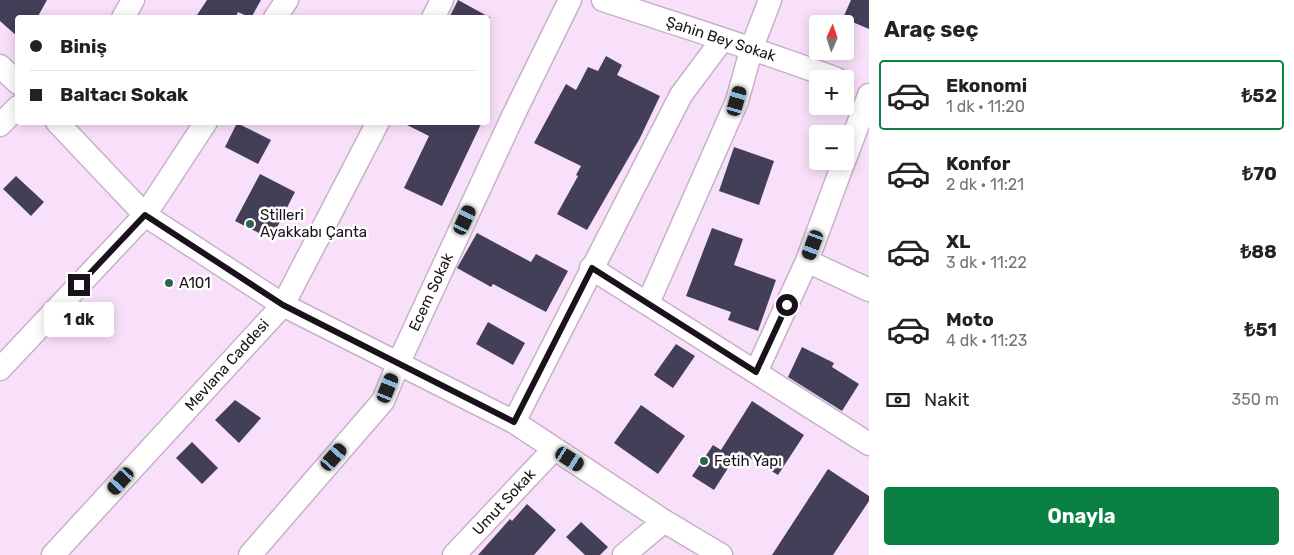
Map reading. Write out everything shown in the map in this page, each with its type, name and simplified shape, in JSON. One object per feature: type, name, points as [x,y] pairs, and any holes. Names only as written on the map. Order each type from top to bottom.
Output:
[{"type":"street","points":[[125,15],[132,0]]},
{"type":"street","points":[[277,15],[287,0]]},
{"type":"street","points":[[434,15],[442,0]]},
{"type":"street","name":"Ecem Sokak","points":[[250,555],[383,401],[399,362],[514,114],[570,0]]},
{"type":"street","name":"Şahin Bey Sokak","points":[[603,0],[628,4],[722,40],[752,47],[813,70]]},
{"type":"street","points":[[648,302],[737,101],[752,47],[770,0]]},
{"type":"street","points":[[514,422],[681,96],[722,40]]},
{"type":"street","points":[[0,66],[15,80]]},
{"type":"street","points":[[854,85],[869,90]]},
{"type":"street","points":[[854,136],[869,95]]},
{"type":"street","points":[[0,125],[15,110]]},
{"type":"street","points":[[64,125],[145,215],[283,305],[399,362],[514,422],[664,521],[721,555]]},
{"type":"street","points":[[0,369],[145,215],[204,125]]},
{"type":"street","name":"Mevlana Caddesi","points":[[54,555],[283,305],[376,125]]},
{"type":"street","points":[[756,372],[807,262],[841,170]]},
{"type":"street","points":[[807,262],[869,290]]},
{"type":"street","points":[[592,268],[869,444]]},
{"type":"street","name":"Umut Sokak","points":[[454,555],[554,449]]},
{"type":"street","points":[[624,555],[664,521]]},
{"type":"building","points":[[0,0],[47,0],[39,15],[15,15],[15,34],[0,21]]},
{"type":"building","points":[[207,0],[261,0],[253,15],[244,15],[238,12],[236,15],[197,15]]},
{"type":"building","points":[[458,0],[486,15],[450,15]]},
{"type":"building","points":[[851,0],[869,0],[869,29],[854,23],[854,15],[844,15]]},
{"type":"building","points":[[606,56],[622,65],[617,75],[660,96],[640,138],[587,230],[557,214],[578,176],[576,175],[581,166],[534,143],[566,84],[576,90],[588,67],[598,71]]},
{"type":"building","points":[[236,125],[241,125],[271,140],[258,164],[225,147]]},
{"type":"building","points":[[407,125],[481,125],[442,206],[404,188],[429,136]]},
{"type":"building","points":[[734,147],[774,161],[759,205],[719,191]]},
{"type":"building","points":[[260,174],[295,192],[271,239],[235,221]]},
{"type":"building","points":[[16,176],[44,202],[31,216],[3,189]]},
{"type":"building","points":[[712,228],[743,239],[734,265],[776,280],[758,331],[728,320],[731,312],[686,296]]},
{"type":"building","points":[[477,233],[531,262],[536,254],[568,271],[546,312],[493,284],[491,287],[457,268]]},
{"type":"building","points":[[488,322],[525,343],[513,365],[476,344]]},
{"type":"building","points":[[676,344],[695,356],[673,388],[654,375]]},
{"type":"building","points":[[802,347],[834,363],[832,367],[859,384],[842,411],[788,377]]},
{"type":"building","points":[[235,400],[261,418],[239,443],[215,420]]},
{"type":"building","points":[[752,401],[804,435],[778,475],[739,451],[714,490],[692,476],[713,445],[721,450]]},
{"type":"building","points":[[641,405],[685,436],[658,474],[614,443]]},
{"type":"building","points":[[192,442],[218,468],[202,484],[176,458]]},
{"type":"building","points":[[828,469],[869,496],[869,501],[833,555],[772,555]]},
{"type":"building","points":[[527,504],[556,530],[534,555],[478,555],[510,519],[512,521]]},
{"type":"building","points":[[581,522],[608,547],[600,555],[585,555],[566,537]]},
{"type":"place","name":"Stilleri Ayakkabı Çanta","points":[[250,224]]},
{"type":"place","name":"A101","points":[[169,283]]},
{"type":"place","name":"Fetih Yapı","points":[[704,461]]},
{"type":"route","points":[[79,285],[145,215],[283,305],[399,362],[514,422],[592,268],[756,372],[787,305]]}]
